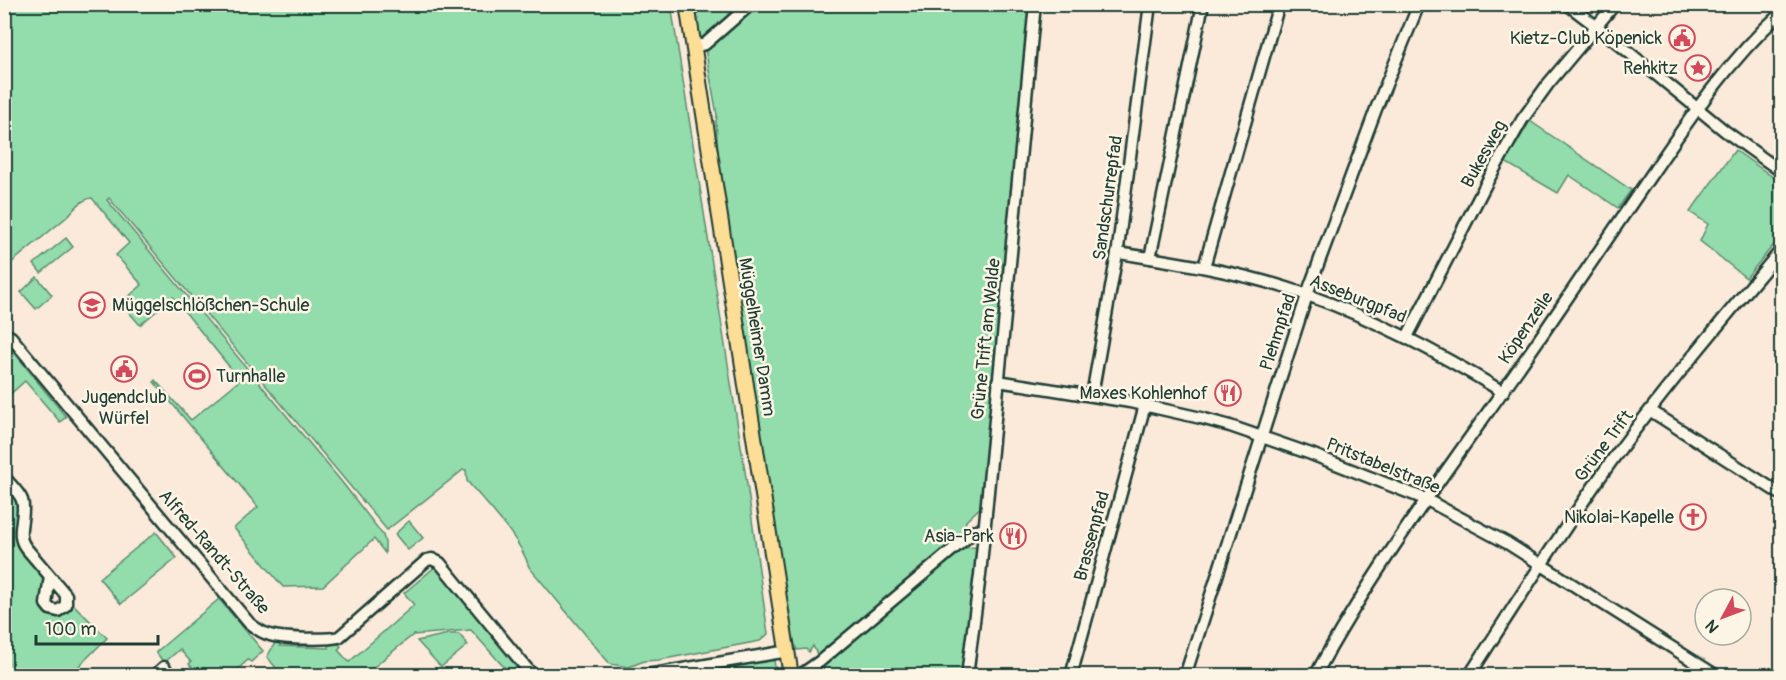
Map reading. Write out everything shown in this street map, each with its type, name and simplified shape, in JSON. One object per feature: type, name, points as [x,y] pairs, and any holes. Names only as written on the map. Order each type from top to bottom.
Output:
[{"type":"main road","name":"Müggelheimer Damm","points":[[687,4],[791,675]]},
{"type":"street","points":[[694,47],[705,44],[751,4]]},
{"type":"street","name":"Grüne Trift am Walde","points":[[967,675],[980,575],[1035,4]]},
{"type":"street","name":"Sandschurrepfad","points":[[1092,395],[1118,253],[1150,4]]},
{"type":"street","points":[[1150,258],[1203,4]]},
{"type":"street","points":[[1204,267],[1279,4]]},
{"type":"street","name":"Plehmpfad","points":[[1185,675],[1308,295],[1374,113],[1419,4]]},
{"type":"street","points":[[1567,4],[1696,108],[1782,172]]},
{"type":"street","name":"Bukesweg","points":[[1407,337],[1490,176],[1522,120],[1548,84],[1615,4]]},
{"type":"street","name":"Köpenzeile","points":[[1315,675],[1364,592],[1425,500],[1503,392],[1696,108],[1741,54],[1782,12]]},
{"type":"street","name":"Grüne Trift","points":[[1469,675],[1614,458],[1782,249]]},
{"type":"street","name":"Asseburgpfad","points":[[1118,253],[1204,267],[1308,295],[1363,316],[1407,337],[1503,392]]},
{"type":"street","name":"Alfred-Randt-Straße","points":[[4,334],[11,337],[17,344],[255,628],[272,636],[328,640],[339,637],[427,560],[432,559],[440,562],[532,675]]},
{"type":"street","name":"Pritstabelstraße","points":[[998,381],[1092,395],[1183,413],[1262,437],[1351,469],[1425,500],[1485,530],[1717,675]]},
{"type":"street","name":"Brassenpfad","points":[[1071,675],[1145,405]]},
{"type":"street","points":[[1651,411],[1782,495]]},
{"type":"street","points":[[4,477],[21,497],[23,504],[20,537],[22,544],[50,576]]},
{"type":"street","points":[[799,675],[819,662],[976,530],[984,531]]},
{"type":"street","points":[[642,675],[788,651]]},
{"type":"street","points":[[154,675],[164,667],[171,675]]},
{"type":"green space","points":[[5,4],[671,5],[747,484],[768,634],[760,641],[644,661],[629,667],[610,664],[529,567],[511,533],[467,481],[466,470],[463,470],[387,530],[109,198],[107,200],[341,481],[383,535],[385,553],[374,539],[323,586],[283,587],[234,528],[258,507],[154,382],[155,380],[191,420],[240,380],[173,297],[140,325],[121,303],[142,285],[116,255],[129,243],[92,198],[78,205],[5,268]]},
{"type":"green space","points":[[693,5],[747,5],[705,38],[698,37]]},
{"type":"green space","points":[[756,5],[1031,5],[983,505],[966,521],[963,535],[821,655],[817,654],[813,646],[809,652],[806,649],[797,650],[793,639],[719,169],[717,115],[705,48]]},
{"type":"green space","points":[[1530,121],[1631,190],[1618,208],[1569,175],[1558,193],[1505,162]]},
{"type":"green space","points":[[1735,150],[1781,183],[1781,236],[1746,278],[1700,241],[1708,224],[1690,212]]},
{"type":"green space","points":[[66,238],[73,247],[41,273],[34,264]]},
{"type":"green space","points":[[37,277],[52,295],[36,309],[21,292]]},
{"type":"green space","points":[[9,346],[66,417],[60,422],[25,381],[7,397],[5,394],[5,350]]},
{"type":"green space","points":[[4,481],[19,499],[18,537],[44,577],[42,609],[48,613],[60,615],[74,605],[107,638],[70,675],[5,675]]},
{"type":"green space","points":[[409,521],[423,538],[408,550],[395,534]]},
{"type":"green space","points":[[156,532],[177,558],[121,604],[99,578]]},
{"type":"green space","points":[[980,547],[964,675],[810,676],[959,548]]},
{"type":"green space","points":[[436,566],[526,675],[511,675],[471,630],[413,635],[364,675],[282,675],[267,657],[275,643],[280,640],[280,646],[329,648],[329,643],[335,641],[341,646],[338,650],[349,662],[414,605],[404,593]]},
{"type":"green space","points":[[219,599],[263,651],[251,662],[248,660],[230,676],[199,675],[180,649],[164,663],[156,652]]},
{"type":"green space","points":[[448,634],[459,634],[468,645],[441,667],[417,641]]},
{"type":"green space","points":[[774,660],[776,675],[681,675]]},
{"type":"place","name":"Kietz-Club Köpenick","points":[[1682,38]]},
{"type":"place","name":"Rehkitz","points":[[1698,68]]},
{"type":"place","name":"Müggelschlößchen-Schule","points":[[92,305]]},
{"type":"place","name":"Jugendclub Würfel","points":[[124,369]]},
{"type":"place","name":"Turnhalle","points":[[197,376]]},
{"type":"place","name":"Maxes Kohlenhof","points":[[1228,393]]},
{"type":"place","name":"Nikolai-Kapelle","points":[[1693,517]]},
{"type":"place","name":"Asia-Park","points":[[1013,536]]}]
